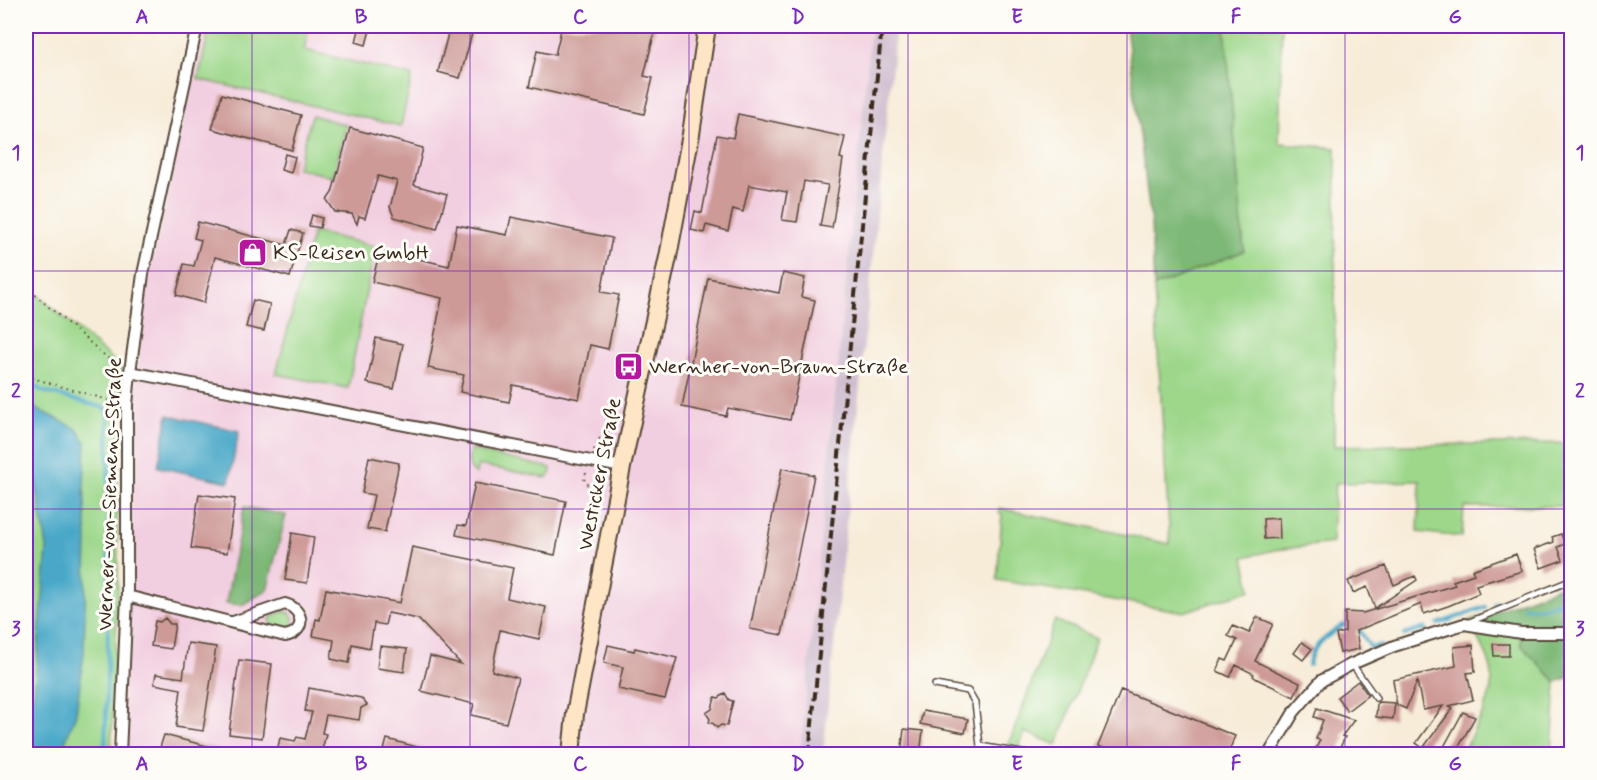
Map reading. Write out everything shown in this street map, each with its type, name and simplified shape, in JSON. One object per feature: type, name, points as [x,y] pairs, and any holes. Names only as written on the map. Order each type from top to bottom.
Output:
[{"type":"main road","name":"Westicker Straße","points":[[571,754],[575,714],[622,467],[668,257],[691,134],[707,26]]},
{"type":"street","name":"Werner-von-Siemens-Straße","points":[[120,754],[127,596],[127,405],[130,372],[144,269],[197,26]]},
{"type":"street","points":[[130,372],[622,467]]},
{"type":"street","points":[[127,596],[285,636],[293,634],[298,629],[300,620],[298,612],[292,606],[285,604],[233,622]]},
{"type":"street","points":[[1269,754],[1294,712],[1318,685],[1352,664],[1394,646],[1464,624],[1521,633],[1572,633]]},
{"type":"lane","points":[[1464,624],[1572,580]]},
{"type":"lane","points":[[1352,664],[1376,698]]},
{"type":"lane","points":[[934,685],[968,691],[975,703],[980,746],[1028,754]]},
{"type":"path","points":[[26,287],[110,360],[115,370],[130,372]]},
{"type":"path","points":[[26,378],[127,405]]},
{"type":"shaded area","points":[[204,26],[871,26],[800,754],[120,754],[137,373],[149,274]]},
{"type":"shaded area","points":[[871,26],[896,26],[823,754],[800,754]]},
{"type":"green space","points":[[210,26],[309,26],[304,50],[412,76],[401,126],[198,79]]},
{"type":"green space","points":[[1126,26],[1225,26],[1244,251],[1154,287],[1151,223]]},
{"type":"green space","points":[[1225,26],[1282,26],[1279,143],[1336,148],[1334,446],[1571,443],[1571,517],[1568,506],[1464,507],[1462,537],[1418,532],[1420,481],[1335,483],[1332,543],[1275,550],[1244,557],[1251,590],[1184,612],[997,580],[1002,514],[999,513],[999,508],[1170,544],[1154,287],[1244,251]]},
{"type":"green space","points":[[312,115],[346,125],[333,177],[297,168]]},
{"type":"green space","points":[[313,232],[375,246],[348,388],[276,374]]},
{"type":"green space","points":[[26,285],[119,365],[119,368],[122,366],[117,503],[118,591],[111,754],[26,754]]},
{"type":"green space","points":[[470,450],[551,468],[550,475],[546,478],[478,465],[476,474],[471,470],[469,464]]},
{"type":"green space","points":[[244,507],[286,515],[267,590],[242,605],[226,603]]},
{"type":"green space","points":[[1571,582],[1571,631],[1521,630],[1467,622]]},
{"type":"green space","points":[[283,611],[289,612],[294,619],[287,629],[272,625],[270,621],[271,617]]},
{"type":"green space","points":[[1055,620],[1097,638],[1057,745],[1025,732],[1019,748],[1008,746]]},
{"type":"green space","points":[[1471,627],[1521,635],[1521,645],[1556,682],[1552,754],[1461,754],[1484,709],[1492,680],[1488,659]]},
{"type":"green space","points":[[1521,635],[1571,635],[1571,676],[1556,682],[1521,645]]},
{"type":"water","points":[[26,404],[76,428],[86,442],[84,487],[87,539],[84,653],[76,714],[60,754],[26,754],[26,710],[34,695],[47,548],[33,466],[26,466]]},
{"type":"water","points":[[168,415],[239,431],[229,482],[158,467]]},
{"type":"building","points":[[360,26],[371,26],[366,45],[356,42]]},
{"type":"building","points":[[450,26],[474,26],[460,78],[438,72]]},
{"type":"building","points":[[562,26],[656,26],[644,76],[653,78],[644,114],[529,87],[537,51],[555,55]]},
{"type":"building","points":[[222,94],[301,115],[292,150],[212,129]]},
{"type":"building","points":[[738,114],[845,137],[840,158],[843,159],[832,228],[820,226],[828,185],[804,181],[797,222],[782,220],[787,192],[749,185],[743,212],[733,209],[728,231],[706,225],[704,233],[691,230],[695,211],[702,213],[717,135],[733,138]]},
{"type":"building","points":[[350,128],[423,148],[414,185],[447,194],[437,229],[394,217],[390,207],[397,181],[378,176],[365,218],[359,216],[357,224],[352,214],[335,212],[327,200],[332,193]]},
{"type":"building","points":[[285,154],[295,157],[291,173],[281,170]]},
{"type":"building","points":[[312,215],[322,218],[320,228],[309,226]]},
{"type":"building","points":[[511,217],[612,238],[601,292],[619,295],[608,349],[590,345],[579,399],[513,385],[509,402],[460,392],[464,375],[428,368],[442,298],[372,282],[380,250],[449,266],[457,225],[507,235]]},
{"type":"building","points":[[198,222],[286,245],[291,230],[303,233],[290,277],[215,257],[204,303],[176,295],[184,264],[194,266],[201,240],[194,238]]},
{"type":"building","points":[[783,273],[805,278],[801,297],[815,300],[790,420],[728,408],[726,416],[682,407],[708,278],[779,293]]},
{"type":"building","points":[[253,300],[270,304],[264,331],[246,327]]},
{"type":"building","points":[[376,338],[403,344],[394,389],[367,383]]},
{"type":"building","points":[[369,457],[399,463],[385,532],[367,529],[374,495],[362,493]]},
{"type":"building","points":[[782,468],[814,475],[782,635],[750,629]]},
{"type":"building","points":[[475,483],[566,501],[555,555],[456,535],[458,525],[466,526]]},
{"type":"building","points":[[199,494],[235,499],[227,553],[191,548]]},
{"type":"building","points":[[1279,518],[1280,538],[1264,539],[1263,519]]},
{"type":"building","points":[[292,533],[314,537],[307,583],[285,580]]},
{"type":"building","points":[[1561,534],[1565,544],[1558,547],[1563,560],[1541,568],[1534,549],[1554,542],[1552,537]]},
{"type":"building","points":[[412,547],[513,568],[507,598],[546,607],[539,639],[500,630],[492,671],[518,678],[506,723],[471,715],[474,704],[421,691],[430,656],[461,664],[418,619],[388,613],[385,625],[374,623],[370,648],[352,644],[349,663],[331,659],[334,640],[313,636],[316,619],[320,620],[326,589],[400,603]]},
{"type":"building","points":[[1516,554],[1522,571],[1476,585],[1479,593],[1448,606],[1424,614],[1421,604],[1356,631],[1359,649],[1340,653],[1336,634],[1345,632],[1345,612],[1363,613],[1455,585],[1453,581],[1474,574],[1472,570]]},
{"type":"building","points":[[1386,566],[1394,585],[1415,576],[1417,580],[1375,608],[1367,587],[1353,593],[1348,581]]},
{"type":"building","points":[[1257,617],[1273,624],[1255,661],[1300,683],[1294,697],[1257,679],[1253,676],[1254,674],[1236,665],[1230,677],[1217,671],[1222,659],[1227,661],[1237,640],[1228,636],[1233,626],[1249,633]]},
{"type":"building","points":[[165,618],[170,624],[175,624],[171,649],[151,646],[155,621],[160,622]]},
{"type":"building","points":[[1302,642],[1312,649],[1303,660],[1294,653]]},
{"type":"building","points":[[188,643],[216,647],[203,731],[176,727],[181,689],[154,684],[156,674],[183,678]]},
{"type":"building","points":[[1493,644],[1509,644],[1509,656],[1494,656]]},
{"type":"building","points":[[608,645],[634,651],[635,648],[677,658],[665,699],[618,689],[623,667],[604,663]]},
{"type":"building","points":[[1473,645],[1475,672],[1467,673],[1473,700],[1449,706],[1453,708],[1423,748],[1416,743],[1443,706],[1423,710],[1417,681],[1406,709],[1397,705],[1393,680],[1456,666],[1454,647]]},
{"type":"building","points":[[380,646],[407,649],[404,672],[377,668]]},
{"type":"building","points":[[239,660],[272,664],[262,738],[229,734]]},
{"type":"building","points":[[1358,681],[1368,695],[1347,711],[1337,697]]},
{"type":"building","points":[[309,688],[361,698],[367,705],[361,708],[359,720],[326,715],[322,733],[326,734],[322,750],[318,749],[317,754],[277,752],[280,738],[295,741],[297,737],[305,739],[312,712],[305,711]]},
{"type":"building","points":[[1121,690],[1235,736],[1228,754],[1120,754],[1098,746]]},
{"type":"building","points":[[725,693],[729,700],[733,701],[727,726],[721,725],[717,728],[709,722],[710,719],[706,713],[712,709],[715,697],[719,698]]},
{"type":"building","points":[[1379,702],[1395,703],[1393,719],[1376,717]]},
{"type":"building","points":[[1317,708],[1354,720],[1342,736],[1345,737],[1337,754],[1313,754],[1320,740],[1316,739],[1323,720],[1314,717]]},
{"type":"building","points":[[923,711],[968,719],[965,733],[920,724]]},
{"type":"building","points":[[1463,712],[1475,717],[1455,754],[1440,754]]},
{"type":"building","points":[[904,729],[923,731],[920,754],[901,754]]},
{"type":"building","points":[[164,735],[227,751],[227,754],[158,754]]},
{"type":"building","points":[[387,739],[432,751],[432,754],[383,754]]},
{"type":"waterway","points":[[35,386],[42,391],[105,408],[108,413],[109,587],[105,754]]},
{"type":"waterway","points":[[1524,607],[1540,608],[1572,598]]},
{"type":"waterway","points":[[1494,604],[1499,602]]},
{"type":"waterway","points":[[1438,624],[1485,607]]},
{"type":"waterway","points":[[1309,665],[1313,652],[1321,642],[1343,625],[1349,626]]},
{"type":"waterway","points":[[1356,628],[1371,648],[1380,645]]},
{"type":"waterway","points":[[1404,635],[1426,628]]},
{"type":"waterway","points":[[1260,754],[1287,708],[1301,696]]},
{"type":"railway","points":[[809,754],[882,26]]},
{"type":"place","name":"KS-Reisen GmbH","points":[[252,252]]},
{"type":"place","name":"Wernher-von-Braun-Straße","points":[[628,366]]}]
